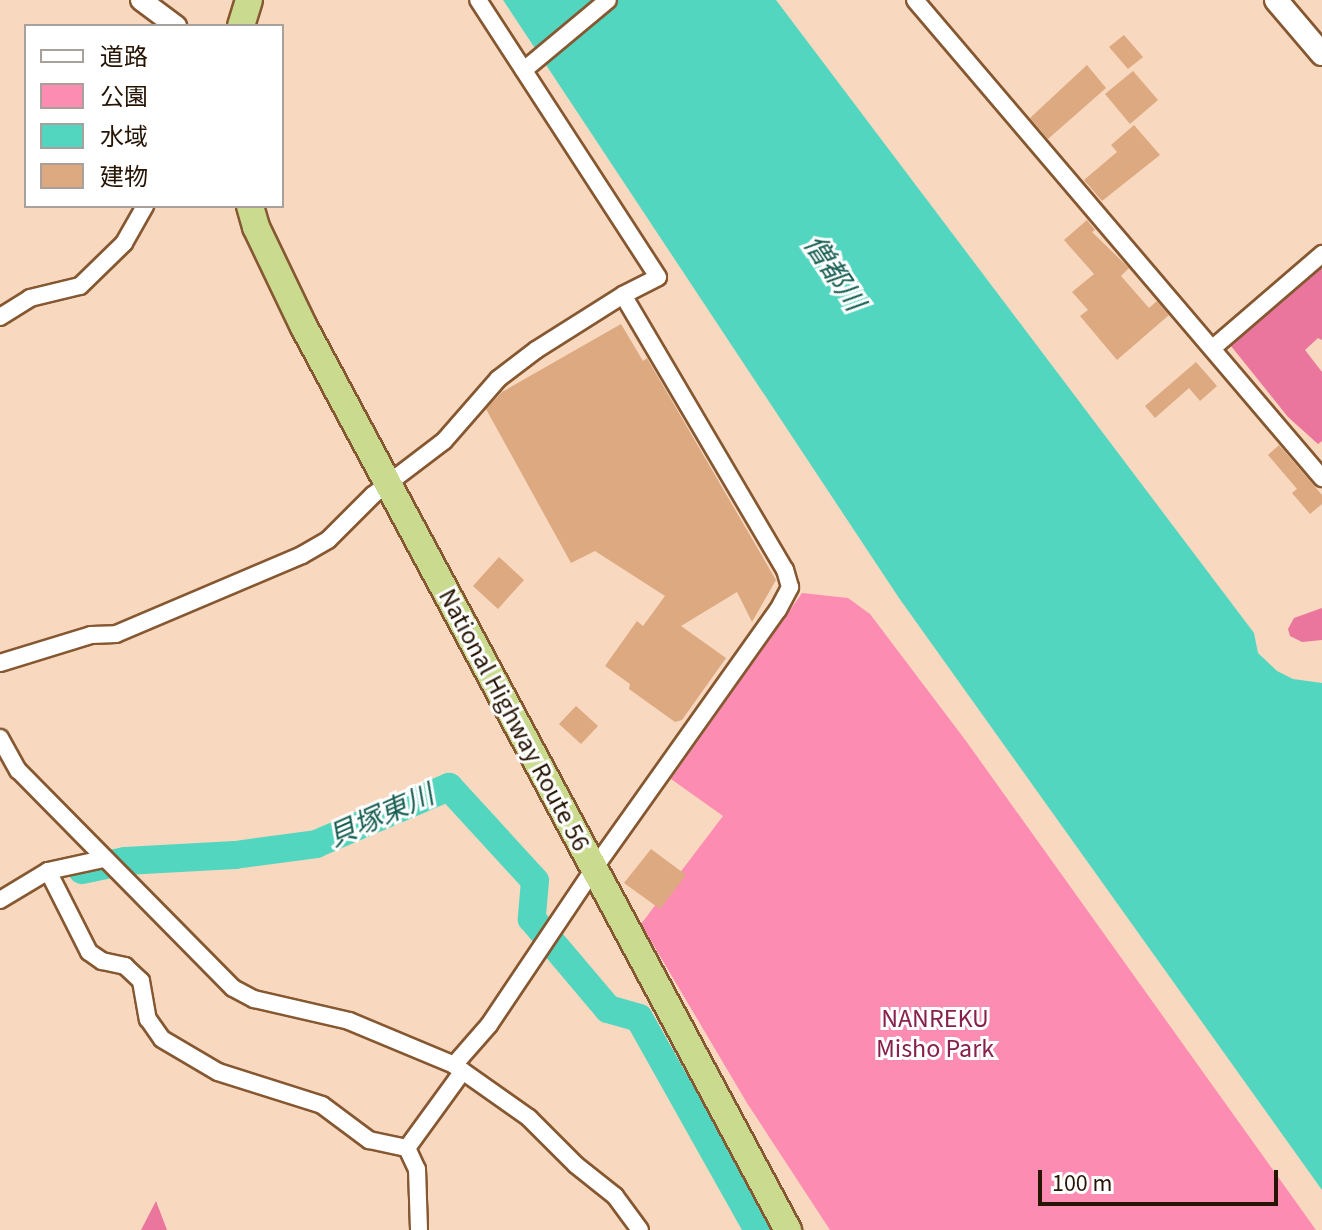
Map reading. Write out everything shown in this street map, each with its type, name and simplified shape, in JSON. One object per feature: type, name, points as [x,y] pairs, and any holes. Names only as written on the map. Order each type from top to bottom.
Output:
[{"type":"highway","points":[[242,24],[249,0]]},
{"type":"highway","name":"National Highway Route 56","points":[[251,208],[256,227],[304,327],[788,1230]]},
{"type":"main road","points":[[1276,0],[1322,54]]},
{"type":"street","points":[[141,0],[163,22]]},
{"type":"street","points":[[0,663],[91,635],[116,634],[302,555],[328,540],[387,484],[444,441],[498,379],[536,350],[623,295],[658,277],[529,67],[478,0]]},
{"type":"street","points":[[529,67],[608,0]]},
{"type":"street","points":[[915,0],[1214,347],[1322,478]]},
{"type":"street","points":[[0,317],[30,298],[80,286],[124,243],[144,208]]},
{"type":"street","points":[[1214,347],[1322,254]]},
{"type":"street","points":[[407,1148],[593,870],[778,610],[790,587],[785,570],[623,295]]},
{"type":"street","points":[[0,738],[18,770],[233,988],[254,999],[349,1021],[459,1068],[529,1118],[576,1165],[615,1196],[640,1230]]},
{"type":"street","points":[[0,900],[48,871],[103,859]]},
{"type":"street","points":[[48,871],[89,952],[102,961],[125,966],[141,981],[148,1019],[162,1039],[218,1072],[322,1105],[369,1140],[407,1148]]},
{"type":"street","points":[[407,1148],[417,1169],[419,1230]]},
{"type":"green space","name":"NANREKU Misho Park","points":[[802,593],[848,598],[870,614],[966,741],[1316,1230],[830,1230],[747,1103],[641,924],[723,816],[671,779]]},
{"type":"shaded area","points":[[1316,267],[1322,269],[1322,340],[1318,338],[1305,350],[1322,372],[1322,441],[1318,444],[1288,417],[1231,346],[1232,339]]},
{"type":"shaded area","points":[[1322,608],[1322,640],[1302,642],[1290,636],[1288,629],[1294,618]]},
{"type":"shaded area","points":[[156,1201],[167,1230],[141,1230]]},
{"type":"water","name":"僧都川","points":[[503,0],[776,0],[1254,633],[1258,653],[1277,671],[1293,679],[1322,683],[1322,1190],[899,598]]},
{"type":"building","points":[[1124,35],[1143,57],[1128,69],[1109,47]]},
{"type":"building","points":[[1087,65],[1106,88],[1048,139],[1030,118]]},
{"type":"building","points":[[1133,71],[1158,100],[1130,124],[1105,94]]},
{"type":"building","points":[[1134,125],[1160,155],[1102,201],[1084,180],[1117,152],[1111,145]]},
{"type":"building","points":[[1087,220],[1095,230],[1092,232],[1129,268],[1121,276],[1149,308],[1157,301],[1169,315],[1117,360],[1080,316],[1088,310],[1072,292],[1094,274],[1064,240]]},
{"type":"building","points":[[621,324],[643,361],[647,358],[776,580],[752,622],[737,592],[681,626],[726,658],[682,720],[675,722],[629,689],[630,684],[605,666],[637,621],[643,626],[665,596],[595,551],[571,563],[486,409],[502,392]]},
{"type":"building","points":[[1196,362],[1217,386],[1200,401],[1189,388],[1155,418],[1145,406]]},
{"type":"building","points":[[1279,445],[1322,495],[1322,504],[1310,514],[1292,493],[1297,489],[1268,455]]},
{"type":"building","points":[[499,557],[524,580],[498,609],[473,586]]},
{"type":"building","points":[[576,706],[598,726],[581,744],[559,724]]},
{"type":"building","points":[[651,849],[686,875],[660,909],[624,883]]},
{"type":"waterway","name":"貝塚東川","points":[[82,870],[125,861],[235,855],[316,844],[449,787],[535,881],[532,919],[608,1009],[639,1018],[758,1230]]}]
